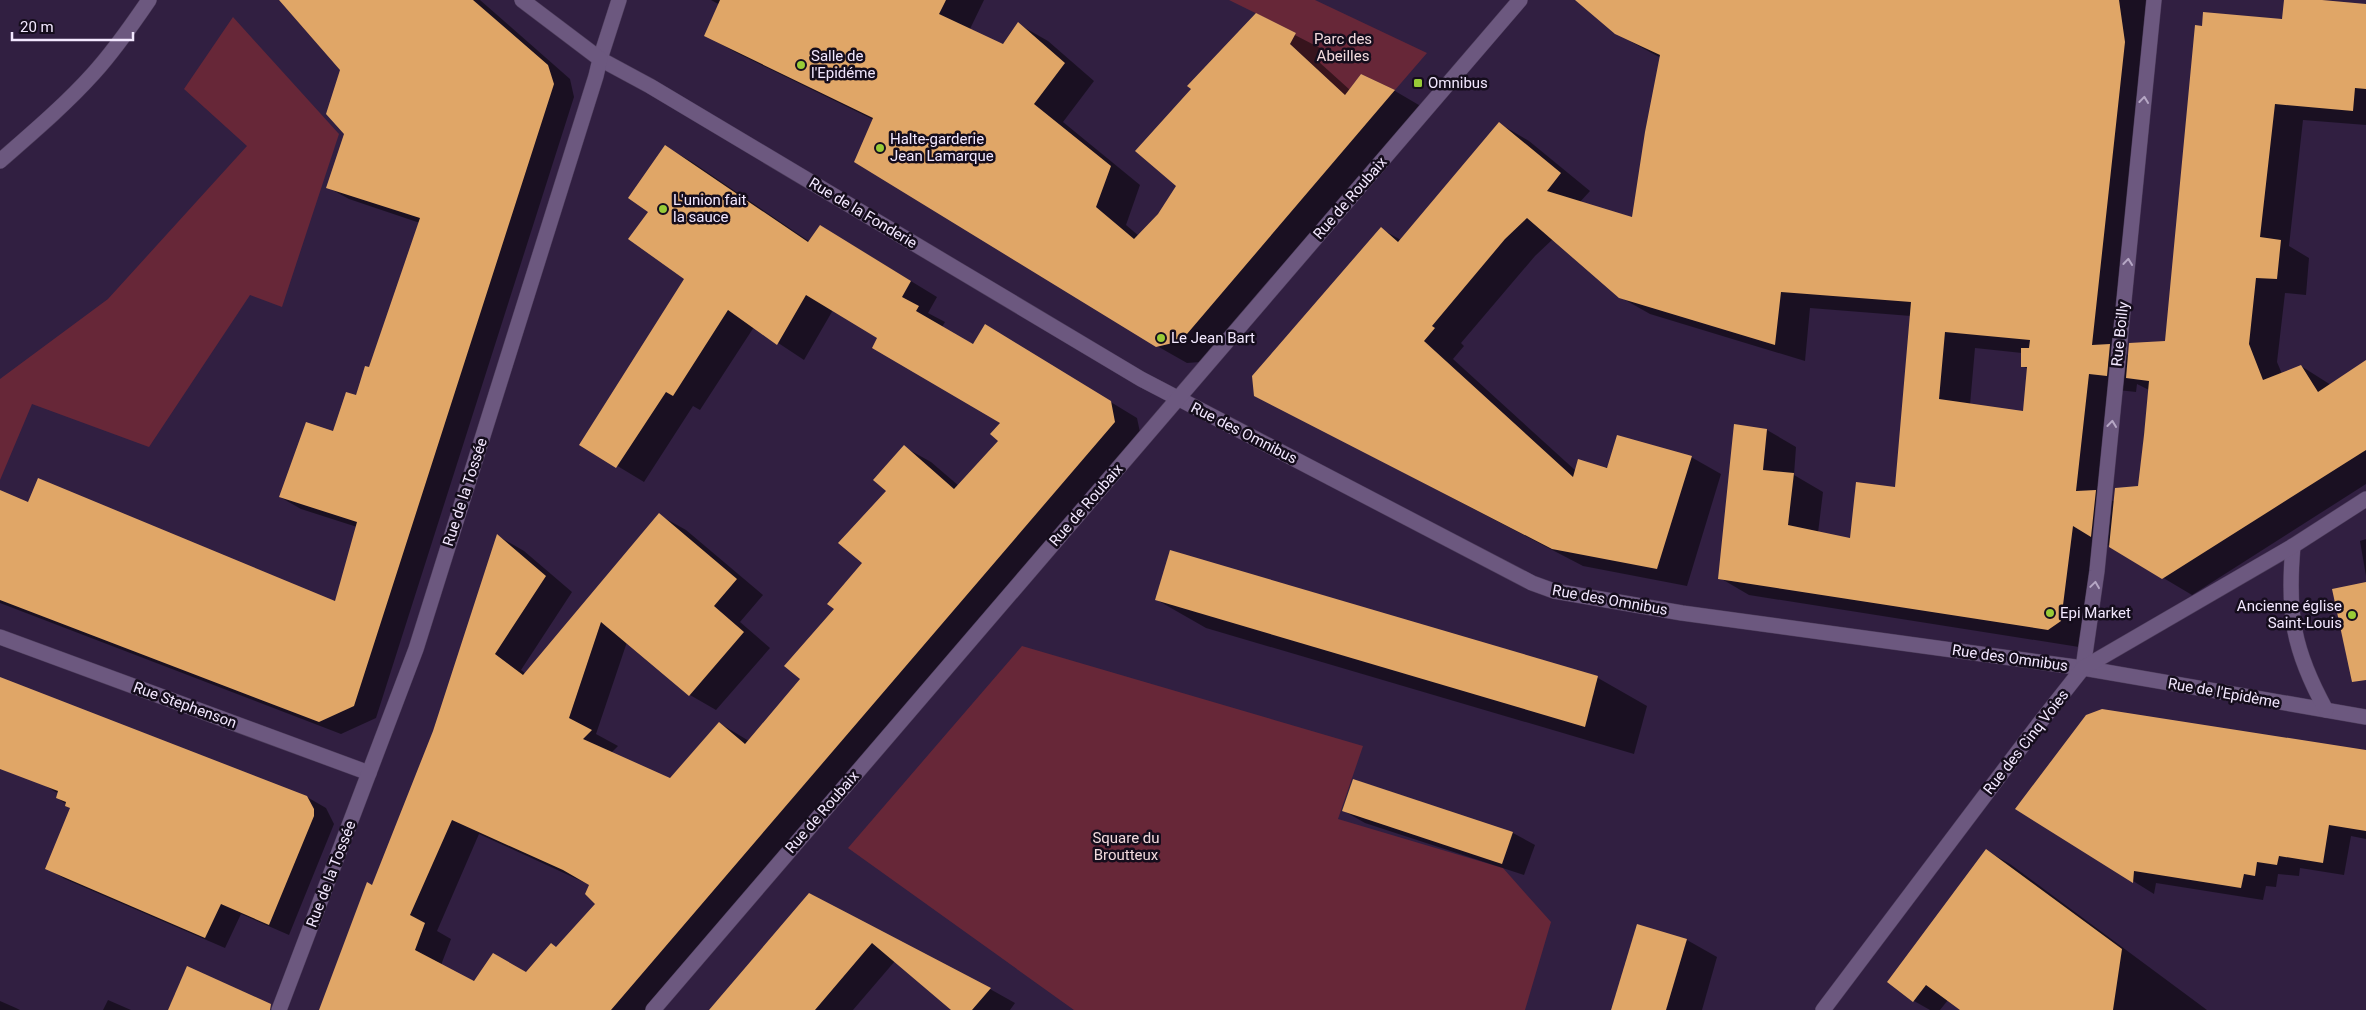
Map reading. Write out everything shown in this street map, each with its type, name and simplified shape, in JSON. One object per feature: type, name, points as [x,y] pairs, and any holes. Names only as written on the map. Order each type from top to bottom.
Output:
[{"type":"street","points":[[0,161],[88,80],[114,49],[149,0]]},
{"type":"street","points":[[522,0],[600,59],[619,0]]},
{"type":"street","name":"Rue de Roubaix","points":[[653,1010],[1520,0]]},
{"type":"street","name":"Rue Boilly","points":[[2083,668],[2097,570],[2154,0]]},
{"type":"street","name":"Rue de la Fonderie","points":[[600,59],[650,86],[1178,399]]},
{"type":"street","name":"Rue de la Tossée","points":[[279,1010],[416,649],[574,149],[600,59]]},
{"type":"street","name":"Rue des Omnibus","points":[[1178,399],[1511,574],[1554,591],[1682,612],[2083,668]]},
{"type":"street","name":"Rue des Cinq Voies","points":[[1824,1010],[2032,732],[2083,668],[2293,546],[2366,499]]},
{"type":"street","points":[[2293,546],[2290,604],[2294,627],[2307,671],[2326,710]]},
{"type":"street","name":"Rue Stephenson","points":[[0,637],[370,773]]},
{"type":"street","name":"Rue de l'Epidème","points":[[2083,668],[2366,717]]},
{"type":"green space","name":"Parc des Abeilles","points":[[1229,0],[1315,0],[1427,53],[1395,90],[1361,74],[1345,95],[1290,44],[1296,33]]},
{"type":"green space","points":[[233,17],[339,134],[282,307],[250,295],[149,447],[32,404],[0,480],[0,379],[108,299],[247,146],[184,89]]},
{"type":"green space","name":"Square du Broutteux","points":[[1022,646],[1363,746],[1338,819],[1503,868],[1551,922],[1525,1010],[1074,1010],[848,848]]},
{"type":"building","points":[[279,0],[473,0],[548,65],[554,84],[354,706],[319,722],[0,600],[0,490],[28,502],[38,478],[335,601],[357,522],[279,497],[306,422],[333,431],[346,392],[356,395],[365,366],[369,367],[420,218],[326,188],[344,134],[326,114],[340,70]]},
{"type":"building","points":[[720,0],[946,0],[939,14],[1003,44],[1018,22],[1065,63],[1034,104],[1111,166],[1096,207],[1134,239],[1158,214],[1176,186],[1135,151],[1191,89],[1187,86],[1256,13],[1296,33],[1290,44],[1345,95],[1361,74],[1395,90],[1181,341],[1156,347],[854,162],[873,118],[704,36]]},
{"type":"building","points":[[1575,0],[2119,0],[2125,42],[2092,345],[2110,344],[2107,376],[2089,374],[2076,491],[2096,490],[2091,537],[2073,526],[2061,621],[2048,630],[1718,579],[1734,424],[1767,429],[1763,470],[1794,473],[1788,525],[1850,538],[1856,482],[1895,487],[1911,302],[1781,292],[1775,345],[1619,298],[1527,218],[1505,239],[1432,326],[1435,328],[1424,341],[1573,477],[1578,459],[1607,468],[1617,435],[1692,456],[1657,569],[1552,549],[1254,396],[1252,376],[1381,227],[1398,242],[1499,122],[1561,173],[1547,191],[1632,217],[1645,132],[1660,55],[1615,34]],"holes":[[[1945,332],[2030,340],[2029,348],[2021,348],[2021,367],[2027,367],[2023,411],[1939,399]]]},
{"type":"building","points":[[2284,0],[2322,0],[2366,4],[2366,89],[2355,88],[2353,111],[2275,104],[2260,237],[2281,240],[2277,279],[2256,278],[2249,344],[2263,380],[2301,365],[2318,392],[2366,360],[2366,450],[2162,579],[2109,547],[2115,488],[2138,486],[2144,435],[2149,381],[2126,378],[2129,343],[2165,341],[2195,25],[2202,26],[2203,12],[2282,19]]},
{"type":"building","points":[[665,145],[808,242],[820,225],[911,281],[902,297],[919,306],[916,311],[973,344],[985,324],[1111,401],[1115,422],[611,1010],[319,1010],[367,882],[372,885],[433,731],[497,534],[546,576],[495,654],[523,675],[659,513],[737,579],[714,606],[744,632],[689,696],[601,622],[569,718],[592,730],[583,739],[670,778],[719,722],[745,744],[800,679],[784,666],[834,609],[827,604],[862,563],[838,543],[886,491],[873,480],[904,445],[954,489],[998,441],[990,434],[1000,423],[872,348],[877,338],[806,295],[777,345],[728,310],[673,396],[666,392],[616,468],[579,445],[684,279],[628,239],[648,212],[628,198]],"holes":[[[452,820],[563,870],[589,885],[585,894],[595,904],[556,947],[551,943],[526,972],[493,953],[474,981],[415,950],[425,923],[410,915]]]},
{"type":"building","points":[[1170,550],[1598,676],[1585,727],[1155,600]]},
{"type":"building","name":"Ancienne église Saint-Louis","points":[[2366,582],[2366,680],[2352,682],[2332,589]]},
{"type":"building","points":[[0,677],[307,796],[314,809],[314,816],[269,925],[221,904],[205,938],[45,869],[70,808],[65,806],[66,802],[56,798],[58,791],[0,769]]},
{"type":"building","points":[[2102,709],[2366,750],[2366,831],[2329,825],[2323,863],[2279,856],[2277,865],[2257,862],[2255,876],[2244,874],[2241,888],[2134,871],[2133,883],[2015,809],[2086,715]]},
{"type":"building","points":[[1353,779],[1513,832],[1502,864],[1342,811]]},
{"type":"building","points":[[1986,849],[2122,949],[2113,1010],[1960,1010],[1926,985],[1913,1002],[1887,982]]},
{"type":"building","points":[[809,893],[991,988],[972,1010],[951,1010],[872,943],[815,1010],[709,1010]]},
{"type":"building","points":[[1637,924],[1687,939],[1666,1010],[1611,1010]]},
{"type":"building","points":[[187,966],[271,1004],[270,1010],[168,1010]]},
{"type":"place","name":"Salle de l'Epidéme","points":[[801,65]]},
{"type":"place","name":"Omnibus","points":[[1418,83]]},
{"type":"place","name":"Halte-garderie Jean Lamarque","points":[[880,148]]},
{"type":"place","name":"L'union fait la sauce","points":[[663,209]]},
{"type":"place","name":"Le Jean Bart","points":[[1161,338]]},
{"type":"place","name":"Epi Market","points":[[2050,613]]},
{"type":"place","name":"Ancienne église Saint-Louis","points":[[2352,615]]}]
